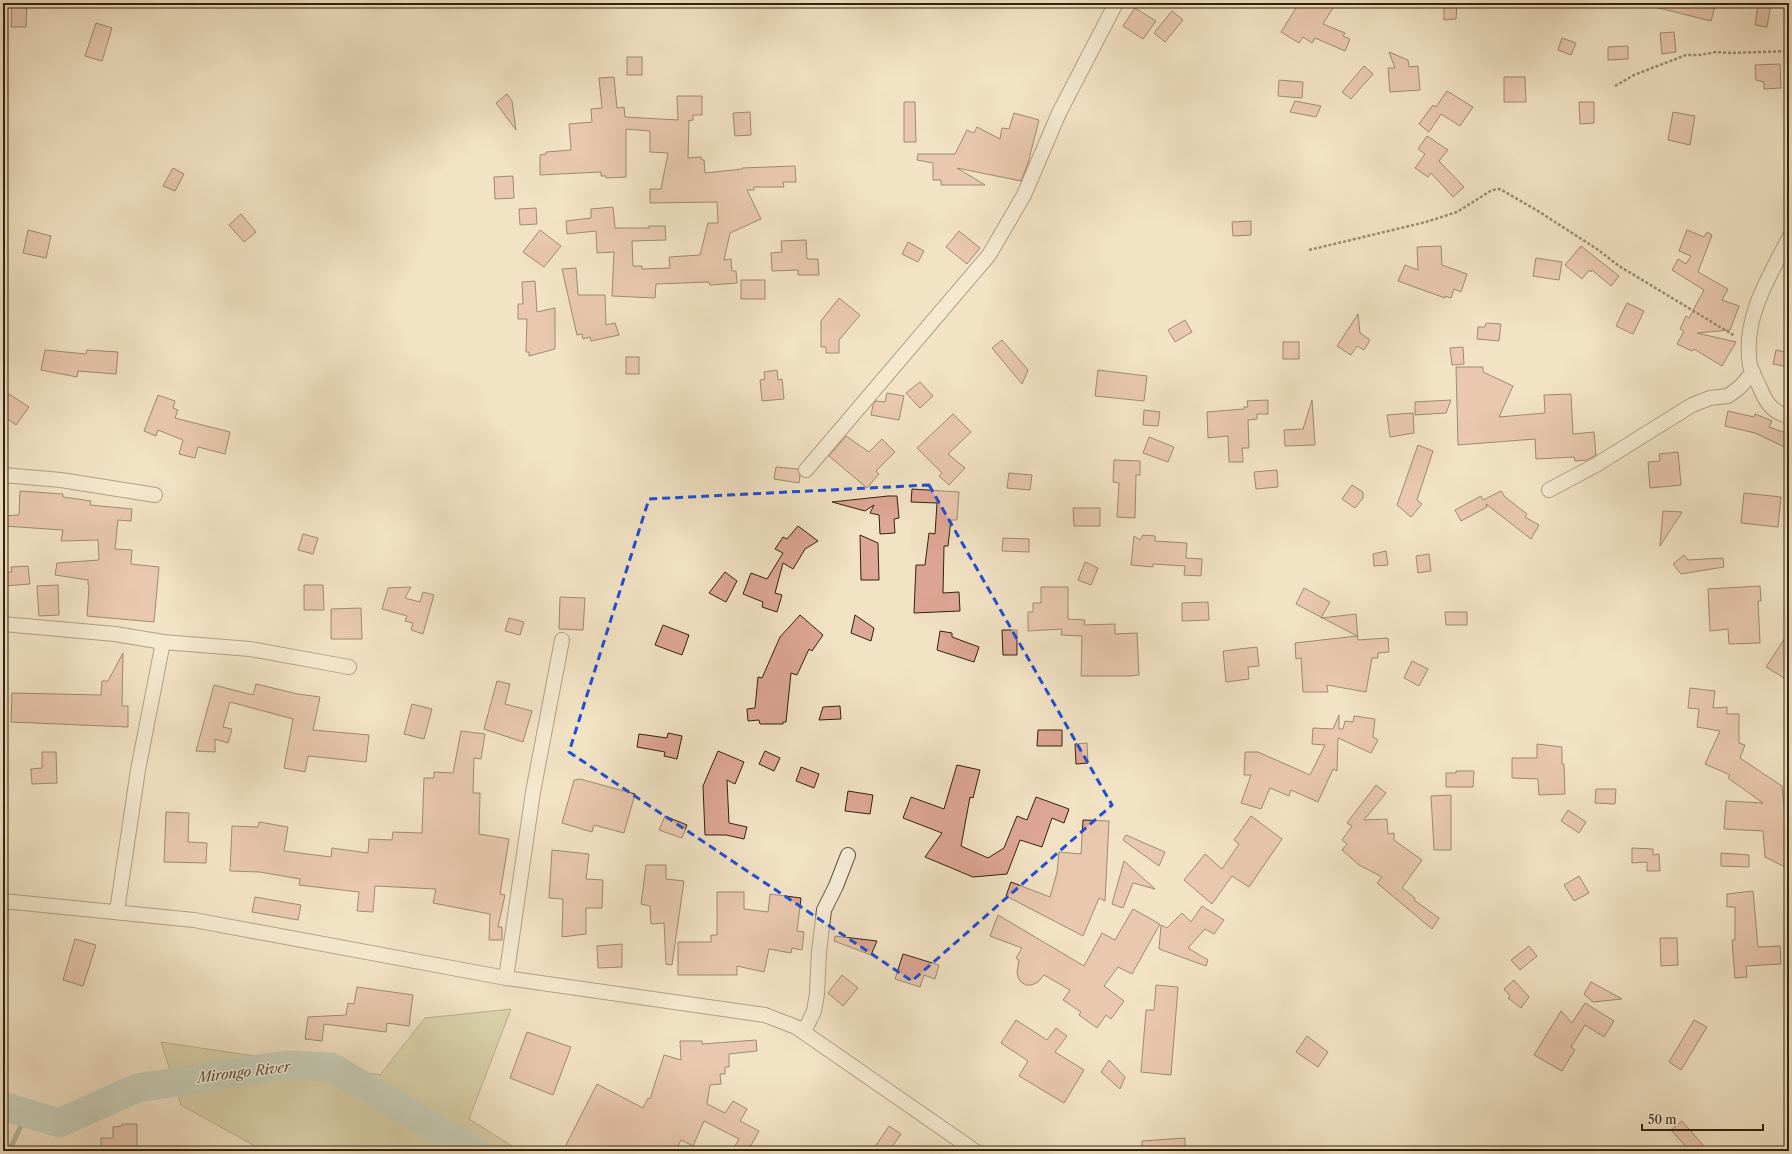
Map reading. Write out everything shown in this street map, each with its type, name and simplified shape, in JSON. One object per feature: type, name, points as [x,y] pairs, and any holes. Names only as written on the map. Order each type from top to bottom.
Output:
[{"type":"street","points":[[806,470],[989,255],[1024,196],[1059,113],[1116,3]]},
{"type":"street","points":[[1789,238],[1760,295],[1748,340],[1750,366],[1762,394],[1771,409],[1789,416]]},
{"type":"street","points":[[1549,490],[1596,465],[1692,405],[1710,398],[1728,396],[1740,387],[1753,372]]},
{"type":"street","points":[[3,475],[61,480],[155,495]]},
{"type":"street","points":[[3,624],[115,634],[163,642],[250,649],[349,667]]},
{"type":"street","points":[[506,978],[533,792],[562,640]]},
{"type":"street","points":[[117,912],[138,770],[163,642]]},
{"type":"street","points":[[804,1032],[814,1011],[817,994],[819,952],[824,910],[836,886],[848,855]]},
{"type":"street","points":[[3,901],[194,920],[506,978],[765,1015],[796,1027],[804,1032],[975,1151]]},
{"type":"path","points":[[1785,3],[1789,16]]},
{"type":"path","points":[[1615,86],[1634,76],[1686,55],[1700,55],[1716,52],[1732,53],[1789,51]]},
{"type":"path","points":[[1309,250],[1426,222],[1457,212],[1492,190],[1500,189],[1538,211],[1597,249],[1619,266],[1709,322],[1736,337],[1748,340]]},
{"type":"highlighted area","points":[[929,485],[1112,805],[912,981],[569,752],[649,499]]},
{"type":"green space","points":[[511,1009],[469,1119],[520,1151],[264,1151],[181,1105],[161,1042],[380,1075],[425,1018]]},
{"type":"building","points":[[12,3],[27,3],[26,27],[11,27]]},
{"type":"building","points":[[1299,3],[1336,3],[1323,24],[1345,33],[1343,36],[1350,39],[1345,51],[1315,38],[1312,43],[1303,37],[1299,43],[1281,32]]},
{"type":"building","points":[[1444,3],[1457,4],[1456,19],[1444,20]]},
{"type":"building","points":[[1656,3],[1716,3],[1711,21],[1655,7]]},
{"type":"building","points":[[1758,3],[1771,3],[1767,27],[1755,25]]},
{"type":"building","points":[[1135,8],[1156,21],[1143,39],[1123,26]]},
{"type":"building","points":[[1172,11],[1183,20],[1165,42],[1154,33]]},
{"type":"building","points":[[96,23],[112,28],[102,61],[85,56]]},
{"type":"building","points":[[1674,32],[1676,52],[1662,54],[1660,33]]},
{"type":"building","points":[[1562,38],[1576,43],[1571,55],[1558,50]]},
{"type":"building","points":[[1628,46],[1628,59],[1608,60],[1608,47]]},
{"type":"building","points":[[1389,52],[1408,60],[1409,67],[1418,66],[1420,90],[1390,92],[1388,68],[1395,68]]},
{"type":"building","points":[[627,57],[642,57],[642,75],[627,75]]},
{"type":"building","points":[[1780,64],[1781,88],[1764,89],[1764,82],[1756,80],[1755,65]]},
{"type":"building","points":[[1364,66],[1373,74],[1351,99],[1342,92]]},
{"type":"building","points":[[614,77],[617,108],[624,107],[625,117],[678,120],[677,96],[702,96],[702,115],[693,115],[693,120],[688,121],[688,158],[701,157],[702,160],[704,160],[705,173],[742,168],[795,166],[796,182],[783,182],[784,187],[754,187],[754,190],[747,190],[761,219],[730,233],[724,260],[731,259],[732,271],[736,271],[737,283],[710,285],[709,282],[656,284],[655,298],[612,296],[614,252],[597,253],[596,231],[567,234],[566,221],[591,218],[591,209],[613,207],[615,228],[649,228],[649,226],[665,226],[666,240],[632,241],[633,266],[642,266],[642,269],[670,268],[669,257],[700,255],[708,223],[718,223],[717,202],[650,203],[650,189],[661,189],[668,153],[650,152],[650,131],[626,129],[626,177],[606,178],[606,176],[601,176],[601,172],[540,175],[540,155],[546,154],[546,152],[571,150],[569,124],[592,122],[591,109],[602,108],[599,78]]},
{"type":"building","points":[[1504,77],[1525,77],[1526,102],[1504,102]]},
{"type":"building","points":[[1279,80],[1303,82],[1302,98],[1278,96]]},
{"type":"building","points":[[1447,91],[1473,107],[1460,126],[1441,114],[1429,132],[1419,124],[1433,105],[1436,107]]},
{"type":"building","points":[[507,94],[512,101],[516,130],[496,103]]},
{"type":"building","points":[[1295,101],[1321,106],[1316,117],[1290,112]]},
{"type":"building","points":[[904,102],[915,102],[916,142],[904,142]]},
{"type":"building","points":[[1579,102],[1594,102],[1594,123],[1580,124]]},
{"type":"building","points":[[750,112],[751,135],[735,136],[733,113]]},
{"type":"building","points":[[1673,112],[1695,116],[1690,145],[1668,140]]},
{"type":"building","points":[[1014,113],[1039,120],[1028,163],[1021,181],[957,168],[985,185],[941,185],[941,180],[933,180],[933,163],[917,160],[918,154],[955,154],[967,130],[974,133],[977,127],[1000,139],[1002,128],[1009,129]]},
{"type":"building","points":[[1427,136],[1448,150],[1439,161],[1464,187],[1453,197],[1431,173],[1428,177],[1415,168],[1425,154],[1418,149]]},
{"type":"building","points":[[173,168],[184,174],[175,191],[163,186]]},
{"type":"building","points":[[513,176],[514,198],[495,199],[494,177]]},
{"type":"building","points":[[536,208],[537,224],[520,225],[519,209]]},
{"type":"building","points":[[241,214],[256,232],[244,242],[229,225]]},
{"type":"building","points":[[1251,221],[1251,235],[1233,236],[1232,222]]},
{"type":"building","points":[[28,230],[51,236],[46,258],[23,253]]},
{"type":"building","points":[[540,230],[561,246],[544,267],[523,252]]},
{"type":"building","points":[[1687,230],[1704,237],[1707,232],[1712,235],[1698,272],[1728,289],[1722,300],[1739,306],[1730,330],[1697,333],[1736,342],[1722,366],[1694,349],[1692,351],[1677,344],[1684,331],[1680,329],[1686,316],[1689,318],[1704,290],[1672,270],[1678,259],[1686,264],[1691,256],[1679,251]]},
{"type":"building","points":[[959,231],[980,248],[967,264],[946,247]]},
{"type":"building","points":[[806,240],[807,259],[818,259],[819,275],[798,275],[798,270],[772,271],[771,253],[782,252],[781,241]]},
{"type":"building","points":[[908,242],[924,251],[918,262],[902,254]]},
{"type":"building","points":[[1441,246],[1442,265],[1467,274],[1461,292],[1454,289],[1451,298],[1445,296],[1445,298],[1398,281],[1405,265],[1418,270],[1417,247]]},
{"type":"building","points":[[1581,246],[1619,276],[1611,286],[1592,270],[1591,272],[1589,270],[1582,279],[1565,265]]},
{"type":"building","points":[[1536,258],[1562,262],[1559,280],[1533,276]]},
{"type":"building","points":[[576,268],[578,295],[605,295],[606,325],[615,323],[619,335],[591,341],[590,337],[583,339],[582,334],[577,335],[562,269]]},
{"type":"building","points":[[741,280],[765,280],[765,299],[741,299]]},
{"type":"building","points":[[535,281],[537,312],[555,308],[555,349],[529,356],[529,352],[526,352],[527,319],[518,319],[518,304],[523,304],[522,282]]},
{"type":"building","points":[[839,298],[860,315],[839,340],[839,353],[826,353],[826,347],[821,347],[821,321]]},
{"type":"building","points":[[1627,303],[1644,311],[1633,334],[1616,326]]},
{"type":"building","points":[[1358,314],[1360,333],[1370,340],[1364,350],[1357,346],[1351,355],[1337,346]]},
{"type":"building","points":[[1185,320],[1192,332],[1175,342],[1168,330]]},
{"type":"building","points":[[1486,323],[1501,324],[1499,341],[1477,339],[1478,327],[1485,327]]},
{"type":"building","points":[[1002,340],[1028,370],[1022,384],[992,348]]},
{"type":"building","points":[[1283,342],[1299,342],[1299,359],[1283,359]]},
{"type":"building","points":[[1463,347],[1464,364],[1452,365],[1450,348]]},
{"type":"building","points":[[45,350],[86,354],[87,350],[118,352],[116,374],[78,371],[77,377],[41,370]]},
{"type":"building","points":[[1776,350],[1789,353],[1789,367],[1773,364]]},
{"type":"building","points":[[626,357],[639,357],[639,374],[626,374]]},
{"type":"building","points":[[1456,367],[1483,367],[1483,372],[1513,386],[1499,417],[1545,413],[1544,395],[1571,394],[1573,434],[1594,432],[1596,455],[1587,460],[1575,461],[1574,457],[1536,459],[1535,439],[1458,445]]},
{"type":"building","points":[[777,370],[778,380],[782,379],[784,399],[762,401],[760,380],[765,379],[764,372]]},
{"type":"building","points":[[1098,370],[1147,376],[1144,401],[1095,396]]},
{"type":"building","points":[[920,382],[933,396],[920,408],[906,393]]},
{"type":"building","points":[[3,390],[29,407],[16,425],[3,416]]},
{"type":"building","points":[[887,393],[904,396],[899,420],[871,415],[873,405],[876,401],[885,402]]},
{"type":"building","points":[[158,395],[175,401],[173,408],[178,410],[175,418],[230,432],[225,454],[198,447],[195,458],[179,454],[183,440],[158,430],[156,436],[144,431]]},
{"type":"building","points":[[1268,400],[1268,414],[1257,414],[1257,419],[1248,420],[1249,448],[1242,448],[1243,462],[1229,462],[1228,436],[1208,438],[1207,412],[1244,409],[1244,407],[1248,407],[1247,401]]},
{"type":"building","points":[[1312,400],[1315,445],[1285,446],[1284,430],[1303,429]]},
{"type":"building","points":[[1451,400],[1446,413],[1415,415],[1415,402]]},
{"type":"building","points":[[1144,410],[1160,412],[1158,426],[1143,425]]},
{"type":"building","points":[[1728,411],[1754,417],[1755,414],[1772,421],[1769,427],[1789,434],[1789,449],[1755,433],[1725,426]]},
{"type":"building","points":[[1413,413],[1414,433],[1390,437],[1387,415]]},
{"type":"building","points":[[953,414],[971,432],[948,454],[965,468],[949,485],[939,476],[942,473],[917,448]]},
{"type":"building","points":[[846,436],[869,452],[882,439],[895,452],[876,471],[879,474],[867,488],[829,456]]},
{"type":"building","points":[[1149,437],[1174,447],[1168,462],[1143,453]]},
{"type":"building","points":[[1418,445],[1433,451],[1417,500],[1422,504],[1411,517],[1397,505]]},
{"type":"building","points":[[1678,452],[1681,485],[1650,488],[1648,462],[1660,461],[1659,454]]},
{"type":"building","points":[[1114,460],[1140,461],[1140,475],[1136,475],[1135,518],[1117,517],[1119,483],[1113,482]]},
{"type":"building","points":[[776,467],[798,469],[800,476],[799,483],[774,479]]},
{"type":"building","points":[[1277,470],[1278,487],[1256,489],[1254,472]]},
{"type":"building","points":[[1009,473],[1032,475],[1030,490],[1007,488]]},
{"type":"building","points":[[1352,485],[1363,492],[1363,498],[1355,508],[1342,499]]},
{"type":"building","points":[[912,489],[959,492],[957,520],[951,520],[948,546],[944,546],[943,593],[959,592],[960,611],[914,613],[916,565],[925,565],[929,533],[935,534],[937,503],[911,502]]},
{"type":"building","points":[[20,491],[63,494],[63,497],[91,501],[90,505],[132,509],[131,521],[118,520],[115,549],[132,550],[131,564],[159,567],[154,622],[87,616],[88,580],[55,575],[57,563],[99,560],[98,540],[61,541],[63,530],[3,526],[3,516],[19,515]]},
{"type":"building","points":[[1501,491],[1505,497],[1527,514],[1525,517],[1539,525],[1531,539],[1486,504],[1487,507],[1461,521],[1455,510],[1481,496],[1483,500]]},
{"type":"building","points":[[1744,493],[1781,497],[1778,527],[1741,523]]},
{"type":"building","points":[[897,496],[899,518],[894,519],[895,533],[880,534],[879,515],[870,513],[874,505],[865,511],[832,502]]},
{"type":"building","points":[[1073,508],[1100,508],[1100,526],[1074,526]]},
{"type":"building","points":[[1663,511],[1682,512],[1660,546]]},
{"type":"building","points":[[798,526],[818,541],[805,549],[793,569],[783,563],[775,593],[782,595],[777,612],[762,607],[763,602],[743,594],[751,573],[767,579],[783,553],[775,549],[783,537],[787,539]]},
{"type":"building","points":[[303,534],[318,538],[313,554],[298,550]]},
{"type":"building","points":[[860,535],[878,543],[879,580],[861,580]]},
{"type":"building","points":[[1143,535],[1155,536],[1155,541],[1187,543],[1186,558],[1202,559],[1201,576],[1184,575],[1185,566],[1153,564],[1153,567],[1131,565],[1134,536],[1140,540]]},
{"type":"building","points":[[1003,538],[1029,539],[1029,552],[1002,551]]},
{"type":"building","points":[[1386,551],[1388,565],[1374,566],[1373,554]]},
{"type":"building","points":[[1429,554],[1431,571],[1418,573],[1416,556]]},
{"type":"building","points":[[1684,555],[1688,560],[1723,558],[1724,567],[1681,574],[1673,564]]},
{"type":"building","points":[[1085,562],[1098,568],[1091,585],[1078,580]]},
{"type":"building","points":[[28,566],[30,584],[3,586],[3,573],[12,572],[11,567]]},
{"type":"building","points":[[725,572],[737,581],[726,602],[709,593]]},
{"type":"building","points":[[58,585],[59,615],[39,616],[37,586]]},
{"type":"building","points":[[304,585],[323,585],[324,610],[304,610]]},
{"type":"building","points":[[1760,586],[1761,601],[1758,601],[1760,643],[1729,644],[1728,629],[1710,631],[1708,589]]},
{"type":"building","points":[[411,587],[405,598],[420,602],[423,592],[434,595],[423,634],[411,630],[413,623],[405,621],[407,616],[382,609],[388,588]]},
{"type":"building","points":[[1041,587],[1068,587],[1068,619],[1085,620],[1084,625],[1115,624],[1115,634],[1137,633],[1139,675],[1081,676],[1082,636],[1061,635],[1062,629],[1028,631],[1028,612],[1033,612],[1033,603],[1041,603]]},
{"type":"building","points":[[1304,588],[1330,602],[1321,617],[1296,604]]},
{"type":"building","points":[[560,597],[585,598],[583,630],[559,629]]},
{"type":"building","points":[[1208,602],[1209,620],[1182,621],[1182,603]]},
{"type":"building","points":[[361,608],[362,639],[331,639],[331,609]]},
{"type":"building","points":[[1445,612],[1467,612],[1467,625],[1446,625]]},
{"type":"building","points":[[1356,614],[1358,640],[1388,638],[1389,652],[1378,653],[1378,658],[1372,658],[1366,692],[1327,685],[1328,692],[1303,692],[1301,658],[1296,659],[1295,643],[1357,636],[1322,618]]},
{"type":"building","points":[[800,615],[823,635],[812,651],[809,649],[797,675],[791,673],[786,722],[783,722],[783,724],[760,724],[759,720],[748,721],[747,709],[755,708],[758,677],[762,678],[780,637]]},
{"type":"building","points":[[855,615],[874,628],[871,641],[851,633]]},
{"type":"building","points":[[509,618],[524,622],[520,635],[505,631]]},
{"type":"building","points":[[663,625],[689,635],[682,655],[655,645]]},
{"type":"building","points":[[1002,630],[1017,630],[1017,655],[1003,655]]},
{"type":"building","points":[[940,631],[952,633],[952,637],[979,647],[974,662],[937,650]]},
{"type":"building","points":[[1789,632],[1789,670],[1784,678],[1766,667]]},
{"type":"building","points":[[1257,647],[1259,666],[1248,667],[1249,679],[1226,682],[1223,651]]},
{"type":"building","points":[[123,653],[122,706],[128,706],[128,727],[11,722],[12,693],[101,695],[102,681],[108,681]]},
{"type":"building","points":[[1412,661],[1428,669],[1419,686],[1404,678]]},
{"type":"building","points":[[497,681],[510,684],[505,704],[532,711],[523,742],[484,729]]},
{"type":"building","points":[[256,684],[298,694],[320,697],[313,730],[369,735],[366,762],[308,756],[305,772],[284,768],[293,719],[230,702],[223,727],[232,729],[228,743],[215,739],[215,752],[196,751],[214,685],[253,695]]},
{"type":"building","points":[[1690,688],[1715,691],[1713,708],[1727,707],[1727,714],[1739,714],[1739,743],[1745,745],[1740,758],[1782,786],[1785,814],[1789,813],[1789,869],[1765,857],[1763,831],[1724,829],[1726,801],[1763,803],[1728,778],[1730,775],[1705,764],[1720,731],[1697,727],[1699,709],[1688,708]]},
{"type":"building","points":[[412,704],[432,709],[424,739],[404,734]]},
{"type":"building","points":[[840,706],[841,719],[819,720],[823,707]]},
{"type":"building","points":[[1339,715],[1339,729],[1343,729],[1345,721],[1353,722],[1354,716],[1375,719],[1373,737],[1378,740],[1371,753],[1338,738],[1337,771],[1333,769],[1318,802],[1291,790],[1289,796],[1270,788],[1261,809],[1241,803],[1251,775],[1244,775],[1245,752],[1258,752],[1310,775],[1325,745],[1312,744],[1313,728],[1333,729]]},
{"type":"building","points":[[1038,730],[1062,730],[1062,746],[1037,746]]},
{"type":"building","points":[[461,731],[485,734],[481,759],[474,758],[473,793],[480,793],[479,834],[509,839],[500,894],[505,895],[498,927],[502,927],[502,940],[489,940],[490,914],[433,903],[436,889],[375,886],[373,912],[357,911],[359,892],[299,885],[300,879],[260,872],[230,871],[232,826],[258,827],[259,822],[288,827],[284,851],[331,857],[332,848],[368,853],[369,839],[392,840],[393,832],[422,833],[424,778],[434,778],[434,772],[453,773]]},
{"type":"building","points":[[668,733],[682,736],[677,759],[664,756],[665,752],[637,747],[639,734],[667,738]]},
{"type":"building","points":[[1087,743],[1088,763],[1076,764],[1075,744]]},
{"type":"building","points":[[1537,744],[1562,747],[1565,794],[1539,795],[1538,779],[1512,778],[1512,758],[1537,758]]},
{"type":"building","points":[[718,751],[744,762],[735,784],[727,780],[729,823],[747,827],[744,839],[726,835],[705,835],[703,786]]},
{"type":"building","points":[[765,751],[780,758],[774,771],[759,764]]},
{"type":"building","points":[[42,752],[56,752],[57,783],[32,784],[31,769],[42,768]]},
{"type":"building","points":[[957,765],[980,770],[973,798],[970,797],[961,846],[988,858],[1004,848],[1017,816],[1027,820],[1036,797],[1069,809],[1064,823],[1052,818],[1042,847],[1020,840],[1007,874],[973,877],[925,857],[942,833],[903,818],[911,797],[944,809]]},
{"type":"building","points":[[801,767],[819,774],[814,788],[796,781]]},
{"type":"building","points":[[1456,771],[1474,771],[1473,787],[1446,787],[1446,773],[1456,773]]},
{"type":"building","points":[[580,779],[635,794],[624,833],[594,825],[592,832],[562,823],[574,780]]},
{"type":"building","points":[[1376,785],[1386,793],[1364,820],[1387,819],[1388,834],[1394,833],[1394,840],[1422,860],[1402,888],[1415,898],[1414,900],[1439,918],[1432,929],[1377,883],[1382,877],[1359,865],[1342,850],[1347,844],[1342,840],[1352,826],[1347,823]]},
{"type":"building","points":[[1596,789],[1616,789],[1615,804],[1595,803]]},
{"type":"building","points":[[848,791],[873,795],[870,814],[845,811]]},
{"type":"building","points":[[1451,795],[1451,850],[1434,850],[1431,796]]},
{"type":"building","points":[[1568,810],[1586,822],[1579,833],[1561,821]]},
{"type":"building","points":[[166,812],[189,813],[188,842],[207,843],[206,863],[164,862]]},
{"type":"building","points":[[665,816],[687,825],[682,838],[659,830]]},
{"type":"building","points":[[1251,816],[1282,839],[1249,887],[1232,876],[1212,904],[1184,880],[1205,854],[1222,869],[1239,844],[1234,840]]},
{"type":"building","points":[[1083,820],[1109,821],[1105,901],[1099,898],[1083,936],[1006,896],[1011,882],[1050,897],[1057,872],[1059,852],[1081,854]]},
{"type":"building","points":[[1126,835],[1165,852],[1159,866],[1123,840]]},
{"type":"building","points":[[1632,848],[1653,849],[1653,855],[1659,854],[1660,871],[1647,871],[1647,862],[1632,863]]},
{"type":"building","points":[[552,850],[589,854],[586,879],[603,880],[602,908],[586,908],[586,934],[562,937],[563,899],[549,898]]},
{"type":"building","points":[[1721,853],[1749,855],[1749,867],[1721,866]]},
{"type":"building","points":[[1124,861],[1155,889],[1133,883],[1123,908],[1112,904]]},
{"type":"building","points":[[646,865],[666,865],[666,879],[684,881],[672,965],[666,964],[664,923],[651,924],[650,906],[641,904]]},
{"type":"building","points":[[1579,876],[1589,893],[1574,901],[1564,885]]},
{"type":"building","points":[[1753,891],[1758,947],[1780,946],[1781,964],[1746,966],[1747,977],[1735,978],[1732,940],[1735,940],[1735,907],[1727,907],[1727,894]]},
{"type":"building","points":[[717,892],[744,892],[744,909],[768,912],[770,894],[801,898],[797,931],[804,932],[802,950],[792,948],[791,953],[769,949],[764,972],[737,966],[737,975],[678,975],[678,942],[711,942],[711,935],[717,935]]},
{"type":"building","points":[[255,897],[301,905],[298,920],[252,912]]},
{"type":"building","points":[[1202,906],[1224,920],[1214,934],[1205,929],[1188,948],[1208,960],[1206,966],[1159,949],[1161,925],[1167,928],[1182,913],[1191,922]]},
{"type":"building","points":[[1133,909],[1160,924],[1132,974],[1118,967],[1104,986],[1124,1001],[1111,1019],[1106,1015],[1097,1028],[1079,1015],[1081,1012],[1063,1000],[1070,990],[1044,975],[1038,982],[1032,985],[1026,985],[1021,982],[1017,972],[1019,960],[1016,958],[1022,948],[990,936],[998,915],[1084,966],[1102,933],[1115,940]]},
{"type":"building","points":[[835,936],[877,941],[871,955],[834,941]]},
{"type":"building","points":[[1660,938],[1677,938],[1678,965],[1661,966]]},
{"type":"building","points":[[75,939],[96,945],[83,986],[63,980]]},
{"type":"building","points":[[622,944],[622,967],[598,968],[597,946]]},
{"type":"building","points":[[1529,946],[1537,956],[1520,970],[1511,960]]},
{"type":"building","points":[[903,954],[939,965],[935,979],[924,975],[920,987],[895,979]]},
{"type":"building","points":[[842,975],[858,988],[843,1006],[828,993]]},
{"type":"building","points":[[1514,980],[1529,997],[1521,1008],[1508,998],[1510,996],[1504,989]]},
{"type":"building","points":[[1591,982],[1622,999],[1593,1002],[1584,994]]},
{"type":"building","points":[[1156,985],[1178,987],[1171,1075],[1141,1072],[1146,1010],[1154,1010]]},
{"type":"building","points":[[357,987],[413,995],[409,1026],[387,1023],[386,1032],[324,1024],[322,1041],[305,1039],[308,1017],[346,1015],[348,1003],[354,1004]]},
{"type":"building","points":[[1585,1003],[1614,1021],[1604,1037],[1585,1025],[1571,1047],[1575,1050],[1562,1071],[1534,1055],[1561,1011],[1572,1023]]},
{"type":"building","points":[[1016,1020],[1047,1040],[1056,1028],[1067,1036],[1055,1052],[1084,1070],[1064,1103],[1019,1076],[1028,1061],[1001,1043]]},
{"type":"building","points":[[1694,1020],[1707,1027],[1681,1070],[1669,1062]]},
{"type":"building","points":[[527,1032],[571,1047],[553,1095],[510,1078]]},
{"type":"building","points":[[1307,1036],[1328,1052],[1318,1067],[1296,1052]]},
{"type":"building","points":[[756,1040],[757,1051],[729,1054],[729,1067],[725,1067],[725,1074],[720,1074],[721,1084],[710,1085],[707,1104],[725,1113],[733,1101],[747,1109],[740,1121],[759,1131],[748,1151],[732,1151],[739,1139],[704,1121],[693,1146],[681,1140],[676,1151],[563,1151],[597,1084],[643,1108],[648,1098],[650,1099],[664,1055],[681,1060],[680,1041],[702,1041],[702,1044]]},
{"type":"building","points":[[1109,1060],[1125,1077],[1120,1089],[1101,1072]]},
{"type":"building","points":[[1682,1121],[1708,1151],[1690,1151],[1671,1130]]},
{"type":"building","points":[[122,1124],[137,1124],[137,1151],[101,1151],[101,1138],[113,1138],[113,1127],[122,1126]]},
{"type":"building","points":[[889,1126],[901,1134],[889,1151],[872,1151]]},
{"type":"building","points":[[1185,1138],[1185,1151],[1142,1151],[1142,1141]]},
{"type":"waterway","name":"Mirongo River","points":[[3,1106],[59,1123],[137,1088],[286,1065],[331,1067],[474,1151]]},
{"type":"waterway","points":[[9,1151],[27,1113]]}]
